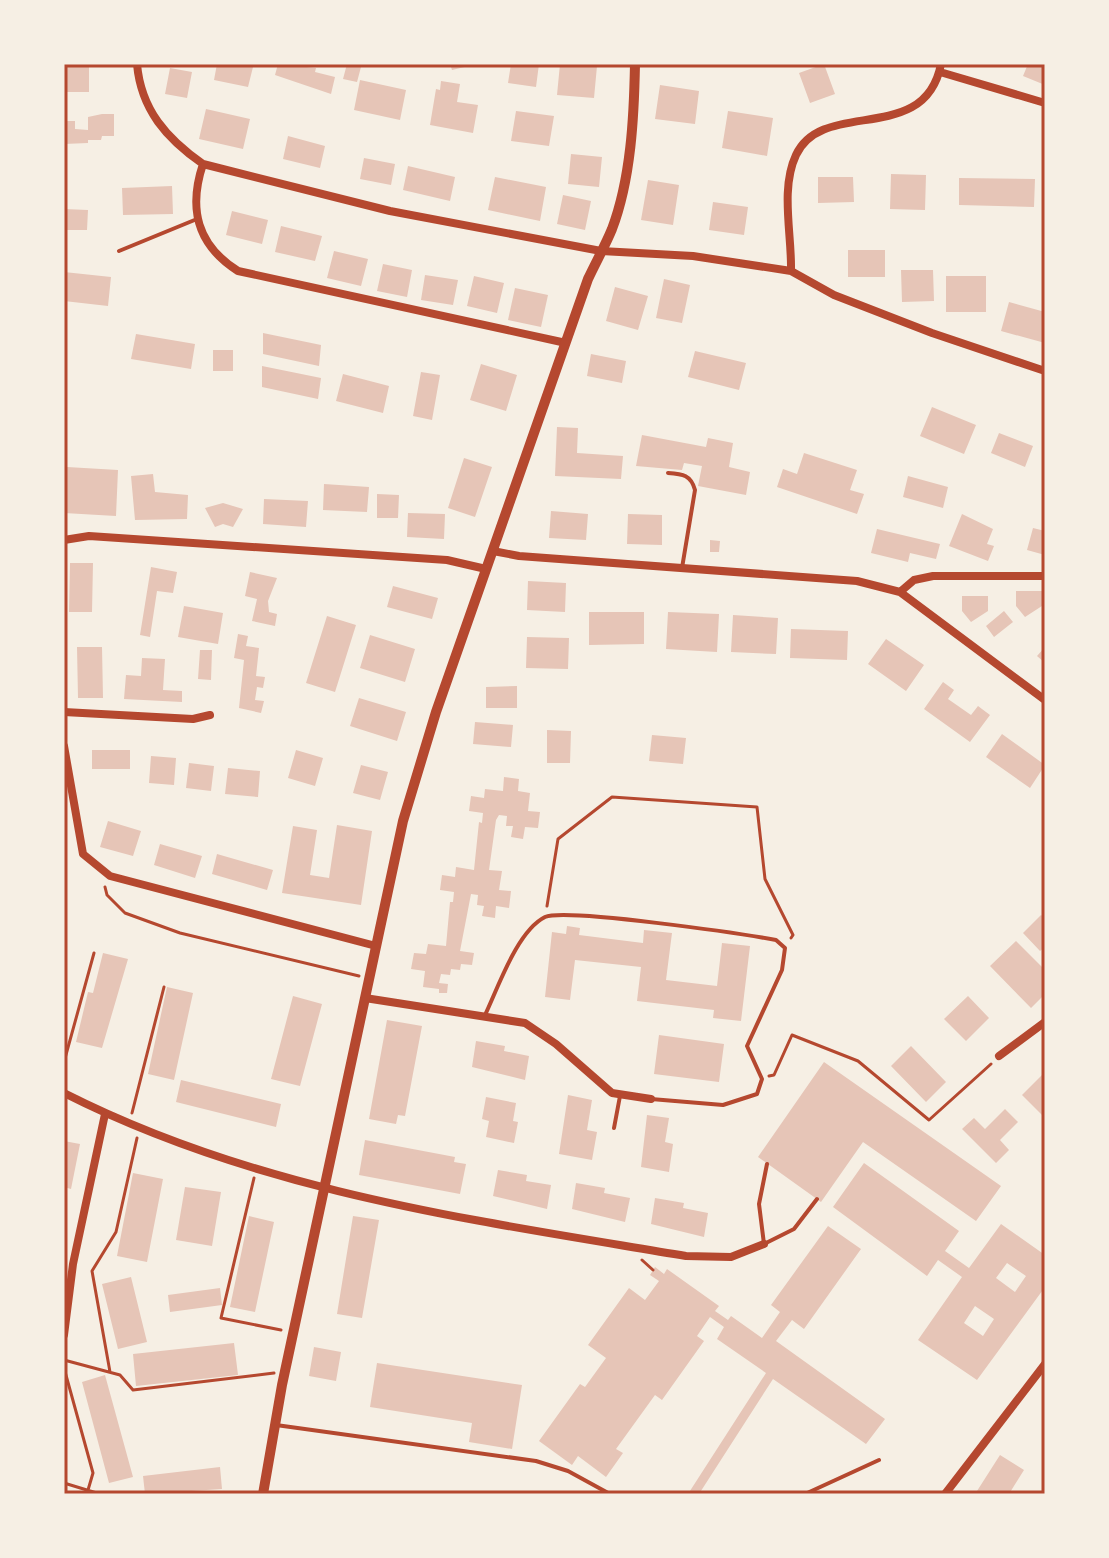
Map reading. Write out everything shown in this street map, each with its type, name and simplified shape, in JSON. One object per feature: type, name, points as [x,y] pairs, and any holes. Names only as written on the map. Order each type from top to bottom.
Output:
[{"type":"street","points":[[137,64],[142,89],[153,117],[179,147],[203,164],[390,211],[601,251],[693,256],[791,271],[834,295],[932,333],[1045,371]]},
{"type":"street","points":[[263,1494],[284,1372],[395,855],[419,765],[486,569],[621,197],[635,64]]},
{"type":"street","points":[[791,271],[789,192],[795,156],[818,131],[897,115],[916,105],[930,90],[941,68],[1045,103]]},
{"type":"street","points":[[203,164],[194,199],[197,219],[211,250],[238,271],[566,343]]},
{"type":"street","points":[[66,537],[447,560],[486,569]]},
{"type":"street","points":[[493,551],[519,556],[857,581],[900,592],[1045,700]]},
{"type":"street","points":[[900,592],[914,580],[924,577],[1045,576]]},
{"type":"street","points":[[64,712],[193,719],[210,715]]},
{"type":"street","points":[[64,746],[83,854],[102,871],[110,876],[376,946]]},
{"type":"street","points":[[365,998],[513,1019],[535,1028],[595,1082],[620,1096],[651,1099]]},
{"type":"street","points":[[999,1056],[1045,1022]]},
{"type":"street","points":[[64,1093],[138,1129],[324,1191],[686,1256],[731,1257],[764,1244]]},
{"type":"street","points":[[64,1335],[73,1264],[105,1114]]},
{"type":"street","points":[[945,1494],[1045,1364]]},
{"type":"lane","points":[[119,251],[197,219]]},
{"type":"lane","points":[[668,473],[684,474],[693,481],[695,490],[682,568]]},
{"type":"lane","points":[[485,1015],[513,954],[544,918],[564,915],[776,940],[785,948],[782,970],[747,1046],[762,1079],[757,1094],[723,1105],[651,1099]]},
{"type":"lane","points":[[614,1128],[620,1096]]},
{"type":"lane","points":[[767,1164],[759,1204],[764,1244],[794,1229],[817,1199]]},
{"type":"lane","points":[[274,1424],[536,1461],[580,1477],[610,1494]]},
{"type":"lane","points":[[805,1494],[879,1460]]},
{"type":"path","points":[[544,918],[558,839],[612,797],[757,807],[765,879],[793,935],[785,948]]},
{"type":"path","points":[[102,871],[107,895],[125,913],[180,933],[369,979]]},
{"type":"path","points":[[64,1062],[94,953]]},
{"type":"path","points":[[129,1125],[164,987]]},
{"type":"path","points":[[762,1079],[774,1075],[792,1035],[858,1061],[929,1120],[999,1056]]},
{"type":"path","points":[[110,1372],[92,1271],[116,1232],[138,1129]]},
{"type":"path","points":[[256,1170],[221,1318],[293,1333]]},
{"type":"path","points":[[648,1267],[653,1270]]},
{"type":"path","points":[[64,1360],[120,1375],[133,1390],[284,1372]]},
{"type":"path","points":[[64,1368],[93,1473],[88,1490]]},
{"type":"path","points":[[64,1483],[100,1494]]},
{"type":"building","points":[[217,64],[253,67],[248,87],[214,80]]},
{"type":"building","points":[[278,64],[316,68],[315,72],[335,77],[331,94],[275,75]]},
{"type":"building","points":[[347,64],[361,67],[357,82],[343,79]]},
{"type":"building","points":[[450,64],[473,64],[473,65],[452,70]]},
{"type":"building","points":[[511,64],[539,64],[536,87],[508,83]]},
{"type":"building","points":[[560,64],[597,66],[594,98],[557,95]]},
{"type":"building","points":[[824,64],[835,94],[810,103],[799,73]]},
{"type":"building","points":[[1028,64],[1045,64],[1045,85],[1023,76]]},
{"type":"building","points":[[64,67],[89,67],[89,92],[64,92]]},
{"type":"building","points":[[170,68],[192,72],[187,98],[165,94]]},
{"type":"building","points":[[360,80],[406,90],[400,120],[354,110]]},
{"type":"building","points":[[441,81],[460,84],[457,102],[478,105],[473,133],[430,125],[436,89],[440,90]]},
{"type":"building","points":[[660,85],[699,91],[695,124],[655,119]]},
{"type":"building","points":[[206,109],[250,119],[243,149],[199,139]]},
{"type":"building","points":[[516,111],[554,116],[549,146],[511,141]]},
{"type":"building","points":[[728,111],[773,118],[767,156],[722,148]]},
{"type":"building","points":[[114,114],[114,136],[102,136],[101,140],[88,140],[88,143],[64,144],[64,121],[75,121],[75,129],[88,130],[88,117]]},
{"type":"building","points":[[288,136],[325,146],[320,168],[283,159]]},
{"type":"building","points":[[571,154],[602,157],[599,187],[568,184]]},
{"type":"building","points":[[364,158],[395,164],[391,185],[360,179]]},
{"type":"building","points":[[408,166],[455,177],[450,201],[403,190]]},
{"type":"building","points":[[891,174],[926,175],[925,210],[890,209]]},
{"type":"building","points":[[495,177],[546,187],[540,221],[488,210]]},
{"type":"building","points":[[818,177],[853,177],[854,202],[818,203]]},
{"type":"building","points":[[959,178],[1035,179],[1034,207],[959,205]]},
{"type":"building","points":[[648,180],[679,185],[673,225],[641,220]]},
{"type":"building","points":[[172,186],[173,214],[123,215],[122,188]]},
{"type":"building","points":[[563,195],[591,201],[585,230],[557,224]]},
{"type":"building","points":[[713,202],[748,207],[744,235],[709,230]]},
{"type":"building","points":[[64,209],[88,210],[87,230],[64,230]]},
{"type":"building","points":[[232,211],[268,220],[262,244],[226,235]]},
{"type":"building","points":[[281,226],[322,236],[315,261],[275,252]]},
{"type":"building","points":[[848,250],[885,250],[885,277],[848,277]]},
{"type":"building","points":[[334,251],[368,259],[361,286],[327,278]]},
{"type":"building","points":[[383,264],[412,270],[407,297],[377,291]]},
{"type":"building","points":[[901,270],[933,270],[934,301],[902,302]]},
{"type":"building","points":[[64,272],[111,277],[108,306],[64,301]]},
{"type":"building","points":[[425,275],[458,280],[453,305],[421,300]]},
{"type":"building","points":[[474,276],[504,283],[497,313],[467,306]]},
{"type":"building","points":[[946,276],[986,276],[986,312],[946,312]]},
{"type":"building","points":[[664,279],[690,285],[682,323],[656,318]]},
{"type":"building","points":[[615,287],[648,296],[638,330],[606,321]]},
{"type":"building","points":[[515,288],[548,295],[541,327],[508,320]]},
{"type":"building","points":[[1009,302],[1045,312],[1045,343],[1001,331]]},
{"type":"building","points":[[263,333],[321,345],[319,366],[263,354]]},
{"type":"building","points":[[136,334],[195,344],[191,369],[131,359]]},
{"type":"building","points":[[213,350],[233,350],[233,371],[213,371]]},
{"type":"building","points":[[695,351],[746,363],[739,390],[688,377]]},
{"type":"building","points":[[591,354],[626,361],[622,383],[587,376]]},
{"type":"building","points":[[481,364],[517,375],[506,411],[470,400]]},
{"type":"building","points":[[262,366],[321,378],[318,399],[262,387]]},
{"type":"building","points":[[421,372],[440,375],[432,420],[413,416]]},
{"type":"building","points":[[343,374],[389,386],[383,413],[336,401]]},
{"type":"building","points":[[932,407],[976,425],[964,454],[920,436]]},
{"type":"building","points":[[557,427],[578,428],[577,453],[623,456],[621,479],[555,476]]},
{"type":"building","points":[[999,433],[1033,446],[1025,467],[991,453]]},
{"type":"building","points":[[642,435],[706,447],[708,438],[733,443],[729,467],[750,472],[746,495],[698,486],[702,466],[684,463],[682,470],[636,466]]},
{"type":"building","points":[[804,453],[857,470],[850,490],[864,494],[857,514],[777,487],[783,469],[797,474]]},
{"type":"building","points":[[464,458],[492,467],[475,517],[448,508]]},
{"type":"building","points":[[67,467],[118,470],[116,516],[64,513]]},
{"type":"building","points":[[153,474],[155,492],[188,495],[187,519],[135,520],[131,476]]},
{"type":"building","points":[[908,476],[948,487],[943,508],[903,497]]},
{"type":"building","points":[[324,484],[369,487],[367,512],[323,510]]},
{"type":"building","points":[[377,494],[399,495],[398,518],[377,518]]},
{"type":"building","points":[[264,499],[308,501],[306,527],[263,524]]},
{"type":"building","points":[[223,503],[243,509],[233,527],[223,524],[215,527],[205,508]]},
{"type":"building","points":[[551,511],[588,514],[586,540],[549,538]]},
{"type":"building","points":[[408,513],[445,514],[444,539],[407,537]]},
{"type":"building","points":[[628,514],[662,515],[662,545],[627,544]]},
{"type":"building","points":[[962,514],[993,529],[987,544],[994,546],[988,561],[949,546]]},
{"type":"building","points":[[1033,528],[1045,531],[1045,555],[1027,550]]},
{"type":"building","points":[[877,529],[940,544],[936,559],[910,553],[908,562],[871,553]]},
{"type":"building","points":[[710,540],[720,541],[719,552],[710,552]]},
{"type":"building","points":[[70,563],[93,563],[92,612],[69,612]]},
{"type":"building","points":[[151,567],[177,572],[173,593],[157,591],[150,637],[140,635]]},
{"type":"building","points":[[250,572],[277,578],[268,601],[269,612],[277,614],[275,626],[252,621],[257,599],[245,596]]},
{"type":"building","points":[[528,581],[566,583],[565,612],[527,610]]},
{"type":"building","points":[[393,586],[438,598],[432,619],[387,607]]},
{"type":"building","points":[[1016,591],[1042,591],[1042,606],[1025,617],[1016,606]]},
{"type":"building","points":[[962,596],[988,596],[988,611],[971,622],[962,611]]},
{"type":"building","points":[[184,606],[223,613],[218,644],[178,637]]},
{"type":"building","points":[[1004,611],[1013,622],[994,637],[986,626]]},
{"type":"building","points":[[589,612],[644,612],[644,644],[589,645]]},
{"type":"building","points":[[668,612],[719,614],[717,652],[666,649]]},
{"type":"building","points":[[733,615],[778,618],[776,654],[731,652]]},
{"type":"building","points":[[327,616],[356,625],[335,692],[306,683]]},
{"type":"building","points":[[791,629],[848,631],[847,660],[790,658]]},
{"type":"building","points":[[238,634],[248,636],[246,646],[259,648],[256,676],[265,677],[263,688],[257,687],[255,700],[264,701],[261,713],[239,708],[244,660],[234,658]]},
{"type":"building","points":[[370,635],[415,649],[405,682],[360,668]]},
{"type":"building","points":[[527,637],[569,638],[568,669],[526,668]]},
{"type":"building","points":[[886,639],[924,665],[906,691],[868,664]]},
{"type":"building","points":[[77,647],[102,647],[103,698],[78,698]]},
{"type":"building","points":[[1045,647],[1045,663],[1037,656]]},
{"type":"building","points":[[200,650],[212,650],[211,680],[198,679]]},
{"type":"building","points":[[142,658],[165,659],[163,690],[182,691],[182,702],[124,699],[126,675],[141,676]]},
{"type":"building","points":[[943,682],[954,690],[948,699],[971,715],[978,706],[990,715],[970,742],[924,709]]},
{"type":"building","points":[[517,686],[517,708],[486,708],[486,687]]},
{"type":"building","points":[[359,698],[406,712],[397,741],[350,726]]},
{"type":"building","points":[[475,722],[513,725],[511,747],[473,744]]},
{"type":"building","points":[[547,730],[571,731],[570,763],[547,763]]},
{"type":"building","points":[[1002,734],[1045,765],[1030,788],[986,757]]},
{"type":"building","points":[[652,735],[686,738],[683,764],[649,761]]},
{"type":"building","points":[[92,750],[130,750],[130,769],[92,769]]},
{"type":"building","points":[[296,750],[323,758],[315,786],[288,778]]},
{"type":"building","points":[[151,756],[176,758],[174,785],[149,783]]},
{"type":"building","points":[[189,763],[214,766],[211,791],[186,788]]},
{"type":"building","points":[[361,765],[388,772],[380,800],[353,793]]},
{"type":"building","points":[[228,768],[260,771],[258,797],[225,794]]},
{"type":"building","points":[[504,777],[519,779],[518,791],[530,793],[528,811],[540,812],[538,828],[525,827],[523,839],[511,837],[513,826],[506,826],[507,816],[499,815],[496,820],[489,870],[502,871],[499,890],[511,891],[509,908],[496,906],[495,918],[482,916],[484,906],[477,905],[478,895],[471,894],[460,951],[474,953],[472,965],[461,964],[460,970],[451,969],[450,975],[441,974],[439,983],[448,984],[447,993],[439,993],[439,989],[423,987],[425,971],[411,969],[414,953],[426,954],[428,944],[446,946],[450,902],[453,902],[454,892],[440,890],[442,875],[455,877],[456,867],[474,870],[479,822],[482,823],[483,813],[469,811],[471,796],[484,798],[485,789],[503,791]]},
{"type":"building","points":[[108,821],[141,831],[133,856],[100,847]]},
{"type":"building","points":[[337,825],[372,831],[361,905],[282,893],[293,826],[317,830],[310,875],[329,878]]},
{"type":"building","points":[[160,844],[202,856],[195,878],[154,865]]},
{"type":"building","points":[[217,854],[273,870],[267,890],[212,874]]},
{"type":"building","points":[[1041,915],[1045,918],[1045,947],[1040,951],[1023,933]]},
{"type":"building","points":[[567,926],[580,928],[579,935],[643,943],[644,930],[672,933],[666,980],[717,986],[722,943],[750,946],[741,1021],[713,1018],[714,1010],[637,1001],[641,967],[575,960],[570,1000],[545,997],[552,932],[566,934]]},
{"type":"building","points":[[1016,941],[1045,970],[1045,994],[1031,1008],[990,966]]},
{"type":"building","points":[[103,953],[128,959],[102,1048],[76,1042],[88,992],[93,993]]},
{"type":"building","points":[[167,987],[193,993],[174,1080],[148,1074]]},
{"type":"building","points":[[293,996],[322,1004],[300,1086],[271,1079]]},
{"type":"building","points":[[968,996],[989,1018],[966,1041],[944,1019]]},
{"type":"building","points":[[387,1020],[422,1026],[405,1116],[398,1115],[396,1124],[369,1119]]},
{"type":"building","points":[[659,1035],[724,1044],[719,1082],[654,1074]]},
{"type":"building","points":[[476,1041],[505,1046],[504,1051],[529,1056],[525,1080],[472,1067]]},
{"type":"building","points":[[911,1046],[946,1082],[926,1102],[891,1066]]},
{"type":"building","points":[[824,1062],[1001,1186],[976,1221],[863,1142],[821,1202],[758,1157]]},
{"type":"building","points":[[1042,1075],[1045,1078],[1043,1116],[1022,1095]]},
{"type":"building","points":[[181,1080],[281,1104],[276,1127],[176,1102]]},
{"type":"building","points":[[568,1095],[592,1100],[587,1130],[597,1132],[592,1160],[559,1154]]},
{"type":"building","points":[[486,1097],[516,1103],[513,1121],[518,1122],[514,1143],[486,1137],[489,1121],[482,1119]]},
{"type":"building","points":[[1005,1109],[1018,1122],[1000,1140],[1009,1150],[996,1163],[962,1129],[974,1118],[985,1129]]},
{"type":"building","points":[[647,1115],[669,1118],[665,1142],[673,1144],[669,1172],[641,1167]]},
{"type":"building","points":[[365,1140],[455,1157],[454,1162],[466,1164],[460,1194],[359,1175]]},
{"type":"building","points":[[64,1141],[80,1144],[71,1189],[64,1187]]},
{"type":"building","points":[[864,1163],[959,1231],[945,1251],[969,1268],[1001,1224],[1045,1255],[1045,1287],[977,1380],[918,1340],[962,1277],[938,1260],[927,1276],[833,1207]],"holes":[[[1007,1263],[1026,1276],[1015,1292],[996,1278]],[[975,1306],[994,1319],[983,1336],[964,1323]]]},
{"type":"building","points":[[498,1170],[527,1175],[526,1181],[551,1185],[547,1209],[493,1196]]},
{"type":"building","points":[[133,1173],[163,1179],[147,1262],[117,1256]]},
{"type":"building","points":[[576,1183],[605,1188],[604,1193],[630,1198],[625,1222],[572,1209]]},
{"type":"building","points":[[185,1187],[221,1192],[212,1246],[176,1240]]},
{"type":"building","points":[[655,1198],[684,1203],[683,1208],[708,1213],[704,1237],[651,1224]]},
{"type":"building","points":[[249,1216],[274,1222],[255,1312],[230,1307]]},
{"type":"building","points":[[353,1216],[379,1220],[362,1318],[337,1314]]},
{"type":"building","points":[[828,1226],[861,1249],[804,1329],[792,1320],[776,1341],[885,1419],[866,1444],[773,1379],[699,1494],[688,1494],[766,1373],[717,1339],[724,1327],[710,1317],[697,1336],[704,1341],[662,1400],[655,1395],[616,1449],[623,1453],[606,1477],[578,1456],[572,1465],[539,1441],[580,1384],[585,1387],[606,1358],[588,1345],[629,1288],[645,1300],[659,1281],[650,1275],[655,1267],[664,1274],[667,1269],[719,1306],[715,1311],[728,1320],[731,1316],[762,1338],[780,1312],[771,1305]]},
{"type":"building","points":[[131,1277],[147,1342],[118,1349],[102,1284]]},
{"type":"building","points":[[220,1288],[222,1305],[170,1312],[168,1295]]},
{"type":"building","points":[[234,1343],[238,1375],[136,1386],[133,1354]]},
{"type":"building","points":[[314,1347],[341,1352],[336,1381],[309,1376]]},
{"type":"building","points":[[377,1363],[522,1385],[512,1449],[469,1442],[472,1423],[370,1407]]},
{"type":"building","points":[[105,1375],[133,1477],[109,1483],[82,1382]]},
{"type":"building","points":[[1000,1455],[1024,1470],[1009,1494],[982,1494],[977,1491]]},
{"type":"building","points":[[220,1467],[222,1489],[145,1494],[143,1476]]}]
